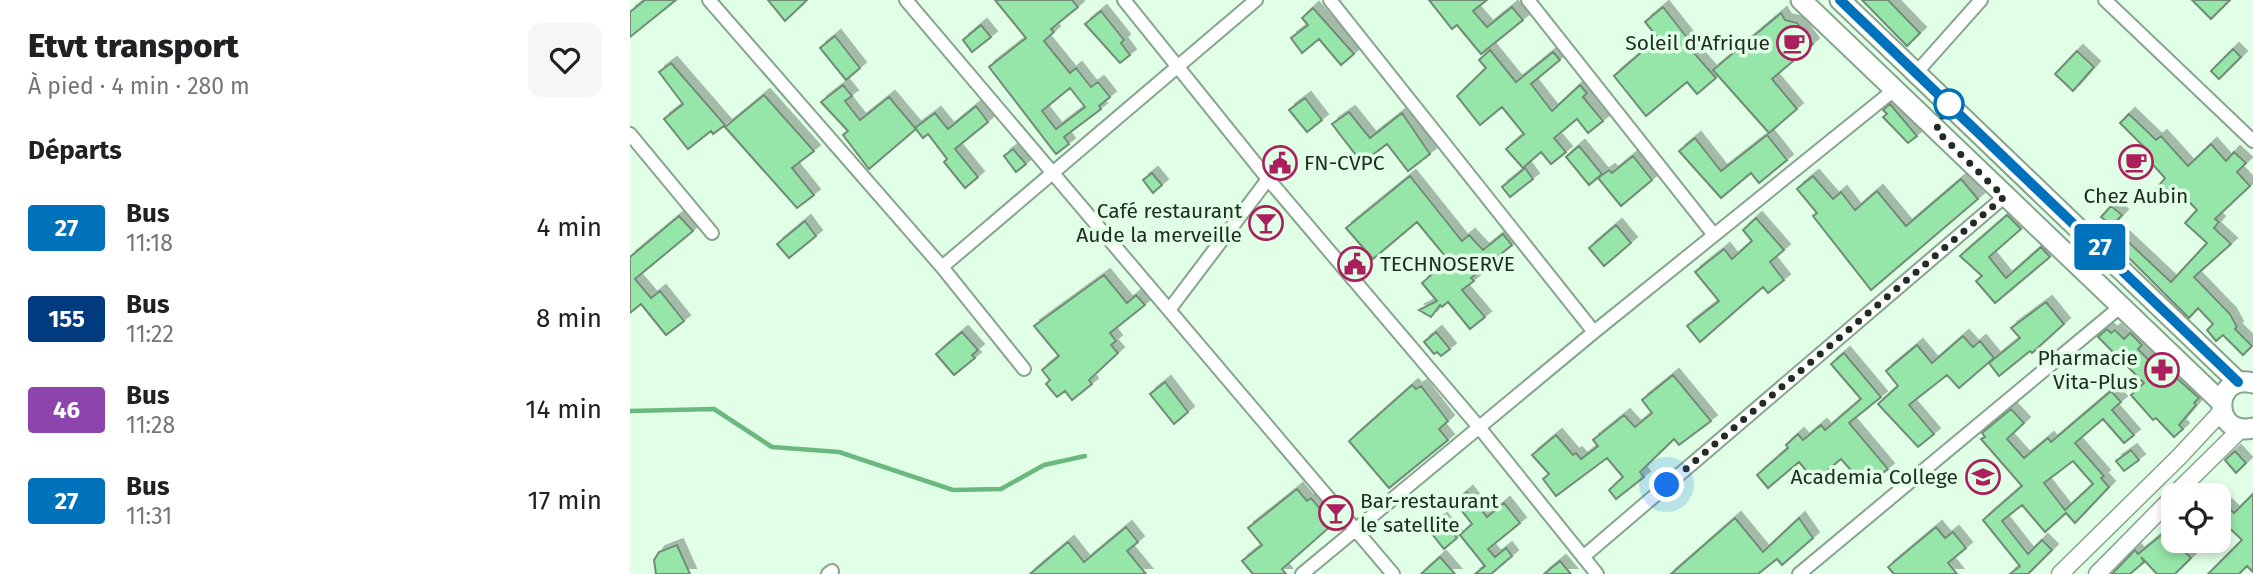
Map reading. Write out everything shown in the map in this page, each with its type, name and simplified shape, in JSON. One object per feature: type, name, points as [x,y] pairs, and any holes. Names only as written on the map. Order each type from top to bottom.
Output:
[{"type":"main road","points":[[1801,0],[2221,406],[2232,426],[2249,429]]},
{"type":"main road","points":[[1840,0],[2246,382],[2224,393],[2221,406]]},
{"type":"street","points":[[709,0],[942,267],[1024,369]]},
{"type":"street","points":[[906,0],[1393,574]]},
{"type":"street","points":[[1124,0],[1268,179],[1478,426],[1597,574]]},
{"type":"street","points":[[942,267],[1256,0]]},
{"type":"street","points":[[1330,0],[1594,332]]},
{"type":"street","points":[[1528,0],[1714,235]]},
{"type":"street","points":[[1916,73],[1981,0]]},
{"type":"street","points":[[2105,0],[2253,141]]},
{"type":"street","points":[[1303,574],[1478,426],[1894,90]]},
{"type":"street","points":[[630,134],[712,233]]},
{"type":"street","points":[[1169,310],[1268,179]]},
{"type":"street","points":[[1583,557],[2004,197]]},
{"type":"street","points":[[1799,574],[2120,307]]},
{"type":"street","points":[[2060,574],[2179,457],[2221,406]]},
{"type":"street","points":[[2189,483],[2249,429]]},
{"type":"street","points":[[2097,574],[2161,509]]},
{"type":"building","points":[[645,0],[676,0],[630,37],[630,12]]},
{"type":"building","points":[[768,0],[807,0],[785,21]]},
{"type":"building","points":[[995,0],[1072,0],[1078,7],[1051,29],[1054,32],[1044,41],[1070,73],[1076,68],[1091,87],[1098,82],[1110,97],[1099,106],[1101,109],[1064,137],[1069,144],[1056,154],[989,67],[1026,38]],"holes":[[[1070,88],[1085,107],[1056,129],[1042,111]]]},
{"type":"building","points":[[1429,0],[1487,0],[1473,11],[1487,27],[1512,7],[1523,20],[1481,54],[1457,25],[1452,29]]},
{"type":"building","points":[[1862,0],[1888,0],[1920,33],[1907,46]]},
{"type":"building","points":[[2192,0],[2230,0],[2211,19]]},
{"type":"building","points":[[1663,7],[1689,40],[1685,43],[1716,78],[1697,94],[1687,82],[1646,116],[1614,76],[1658,38],[1645,22]]},
{"type":"building","points":[[1313,8],[1354,54],[1341,65],[1319,39],[1302,53],[1291,38],[1308,25],[1302,18]]},
{"type":"building","points":[[1101,11],[1124,40],[1121,43],[1130,55],[1120,63],[1085,24]]},
{"type":"building","points":[[1781,13],[1785,20],[1797,23],[1813,44],[1772,79],[1797,109],[1769,133],[1713,70]]},
{"type":"building","points":[[981,25],[991,37],[972,52],[963,40]]},
{"type":"building","points":[[835,36],[860,68],[846,80],[820,48]]},
{"type":"building","points":[[2233,49],[2241,57],[2219,79],[2211,71]]},
{"type":"building","points":[[1490,50],[1516,82],[1553,52],[1560,60],[1531,84],[1552,111],[1580,85],[1587,93],[1583,97],[1603,121],[1588,133],[1577,119],[1554,138],[1566,152],[1551,164],[1541,152],[1523,168],[1506,149],[1524,134],[1502,107],[1480,125],[1457,96],[1486,68],[1479,60]]},
{"type":"building","points":[[2077,51],[2094,67],[2073,91],[2055,74]]},
{"type":"building","points":[[671,63],[725,125],[713,134],[711,131],[688,149],[664,119],[683,104],[659,72]]},
{"type":"building","points":[[843,85],[852,96],[845,101],[860,120],[889,97],[916,129],[869,169],[843,135],[848,131],[821,102]]},
{"type":"building","points":[[764,95],[814,151],[792,168],[814,195],[797,208],[725,127]]},
{"type":"building","points":[[1305,98],[1322,120],[1307,132],[1289,110]]},
{"type":"building","points":[[1890,104],[1917,136],[1908,143],[1883,117],[1887,114],[1883,110]]},
{"type":"building","points":[[976,106],[988,122],[955,149],[978,177],[965,188],[944,162],[947,159],[928,134],[923,138],[915,128],[935,113],[948,129]]},
{"type":"building","points":[[1349,112],[1370,138],[1402,113],[1430,154],[1408,171],[1387,144],[1362,163],[1332,124]]},
{"type":"building","points":[[2129,114],[2156,140],[2161,136],[2188,166],[2211,144],[2226,161],[2234,152],[2246,163],[2237,172],[2250,186],[2215,219],[2219,222],[2214,228],[2231,244],[2194,277],[2230,314],[2237,327],[2235,329],[2252,346],[2243,355],[2223,335],[2216,341],[2207,330],[2213,324],[2198,308],[2189,318],[2116,245],[2123,237],[2171,282],[2207,243],[2185,223],[2197,210],[2173,185],[2154,203],[2149,198],[2165,178],[2145,156],[2149,152],[2120,123]]},
{"type":"building","points":[[1767,135],[1787,160],[1759,183],[1751,173],[1721,198],[1679,151],[1695,138],[1721,171]]},
{"type":"building","points":[[1579,146],[1602,174],[1589,185],[1566,157]]},
{"type":"building","points":[[1013,149],[1026,164],[1016,172],[1004,156]]},
{"type":"building","points":[[1633,156],[1652,180],[1621,206],[1598,178],[1609,170],[1612,173]]},
{"type":"building","points":[[1525,168],[1533,179],[1510,197],[1502,187]]},
{"type":"building","points":[[1152,173],[1162,185],[1153,193],[1143,180]]},
{"type":"building","points":[[1410,176],[1462,241],[1469,235],[1483,250],[1503,234],[1512,245],[1471,278],[1474,281],[1462,290],[1485,317],[1470,329],[1448,302],[1442,307],[1440,305],[1431,317],[1419,310],[1437,301],[1422,283],[1445,263],[1441,258],[1445,256],[1417,222],[1373,259],[1346,228]]},
{"type":"building","points":[[1813,176],[1833,199],[1841,192],[1855,210],[1877,191],[1906,226],[1961,179],[1978,199],[1871,290],[1813,216],[1817,213],[1797,189]]},
{"type":"building","points":[[2111,206],[2122,215],[2112,226],[2101,217]]},
{"type":"building","points":[[2007,215],[2021,229],[1989,257],[2006,278],[2041,247],[2050,257],[1995,303],[1976,281],[1982,276],[1960,256]]},
{"type":"building","points":[[679,216],[693,231],[635,279],[651,298],[660,291],[684,321],[666,335],[641,304],[630,313],[630,257]]},
{"type":"building","points":[[1756,218],[1784,250],[1770,262],[1784,280],[1768,293],[1763,287],[1700,342],[1687,326],[1719,301],[1695,272],[1724,249],[1732,259],[1752,241],[1743,230]]},
{"type":"building","points":[[805,221],[816,236],[789,258],[777,244]]},
{"type":"building","points":[[1616,225],[1631,243],[1604,266],[1589,248]]},
{"type":"building","points":[[1104,275],[1127,303],[1136,295],[1145,305],[1110,333],[1116,341],[1111,345],[1118,353],[1089,380],[1092,384],[1072,400],[1065,391],[1057,397],[1046,384],[1050,380],[1042,370],[1059,356],[1034,326]]},
{"type":"building","points":[[2046,302],[2064,324],[2032,353],[2030,351],[1999,376],[1989,363],[2020,338],[2011,328]]},
{"type":"building","points":[[2107,329],[2111,333],[2115,330],[2124,339],[2130,333],[2142,345],[2138,349],[2158,370],[2162,365],[2199,398],[2179,425],[2183,429],[2174,437],[2156,418],[2153,420],[2131,395],[2144,383],[2098,337]]},
{"type":"building","points":[[962,332],[978,350],[972,355],[975,358],[954,375],[936,354]]},
{"type":"building","points":[[1436,332],[1450,349],[1441,356],[1437,352],[1434,354],[1424,342]]},
{"type":"building","points":[[1963,336],[1973,347],[1980,341],[1994,358],[1959,388],[1947,375],[1909,405],[1934,434],[1918,447],[1878,404],[1898,386],[1886,371],[1917,345],[1932,363]]},
{"type":"building","points":[[1844,353],[1881,397],[1849,423],[1888,469],[1874,480],[1865,470],[1857,477],[1841,459],[1815,481],[1799,462],[1768,488],[1757,475],[1788,448],[1786,445],[1798,434],[1803,440],[1821,425],[1825,430],[1861,399],[1831,364]]},
{"type":"building","points":[[1673,375],[1711,421],[1679,445],[1674,439],[1640,472],[1644,477],[1616,499],[1609,490],[1623,477],[1607,458],[1556,496],[1543,479],[1549,474],[1532,455],[1556,435],[1573,455],[1576,453],[1581,459],[1598,446],[1593,440],[1624,415],[1635,427],[1652,413],[1642,400]]},
{"type":"building","points":[[1165,382],[1188,412],[1174,424],[1150,394]]},
{"type":"building","points":[[1412,385],[1416,389],[1421,386],[1448,421],[1439,429],[1448,440],[1389,488],[1349,441]]},
{"type":"building","points":[[2111,391],[2121,402],[2112,410],[2134,435],[2124,443],[2103,419],[2075,443],[2104,476],[2101,478],[2109,487],[2075,523],[2066,513],[2045,532],[2022,505],[2002,521],[2028,554],[2042,540],[2052,550],[2028,574],[2010,574],[2020,566],[1983,520],[2022,486],[1981,439],[1985,437],[1982,433],[2011,409],[2024,423],[2007,439],[2024,458],[2048,438],[2051,442]],"holes":[[[2073,461],[2093,484],[2065,510],[2044,483]]]},
{"type":"building","points":[[2131,450],[2139,460],[2124,471],[2116,461]]},
{"type":"building","points":[[2235,451],[2246,463],[2236,473],[2225,460]]},
{"type":"building","points":[[1297,489],[1307,501],[1311,498],[1333,524],[1282,569],[1286,574],[1253,574],[1242,561],[1262,545],[1248,528]]},
{"type":"building","points":[[1467,492],[1487,517],[1504,503],[1520,523],[1488,549],[1495,557],[1506,548],[1512,556],[1491,574],[1475,574],[1485,566],[1460,535],[1472,524],[1455,502]]},
{"type":"building","points":[[2253,494],[2253,572],[2247,566],[2239,574],[2208,574],[2242,540],[2231,529],[2231,510],[2234,513]]},
{"type":"building","points":[[1735,518],[1763,552],[1799,518],[1813,538],[1782,565],[1777,559],[1758,574],[1671,574]]},
{"type":"building","points":[[1441,519],[1457,538],[1444,549],[1428,529]]},
{"type":"building","points":[[1126,527],[1138,542],[1127,551],[1146,574],[1030,574],[1068,542],[1084,562]]},
{"type":"building","points":[[1936,527],[1945,538],[1953,532],[1966,548],[1948,563],[1957,574],[1894,574],[1888,567]]},
{"type":"building","points":[[2161,535],[2161,553],[2186,553],[2191,558],[2175,574],[2157,574],[2141,557],[2144,562],[2130,574],[2112,574],[2135,550],[2138,554]]},
{"type":"building","points":[[677,545],[690,574],[656,574],[654,560],[659,552]]},
{"type":"building","points":[[1440,557],[1455,574],[1421,574]]},
{"type":"building","points":[[1560,561],[1571,574],[1544,574]]},
{"type":"waterway","points":[[630,411],[714,409],[772,447],[839,452],[953,490],[1001,489],[1044,465],[1085,456]]},
{"type":"bus line","name":"27","points":[[1840,0],[2238,382]]},
{"type":"place","name":"Soleil d'Afrique","points":[[1794,43]]},
{"type":"place","name":"Chez Aubin","points":[[2136,162]]},
{"type":"place","name":"FN-CVPC","points":[[1280,163]]},
{"type":"place","name":"Café restaurant Aude la merveille","points":[[1266,223]]},
{"type":"place","name":"TECHNOSERVE","points":[[1355,264]]},
{"type":"place","name":"Pharmacie Vita-Plus","points":[[2162,370]]},
{"type":"place","name":"Academia College","points":[[1983,477]]},
{"type":"place","name":"Bar-restaurant le satellite","points":[[1336,513]]},
{"type":"route","points":[[1667,485],[2004,197],[1936,130],[1949,104]]}]
